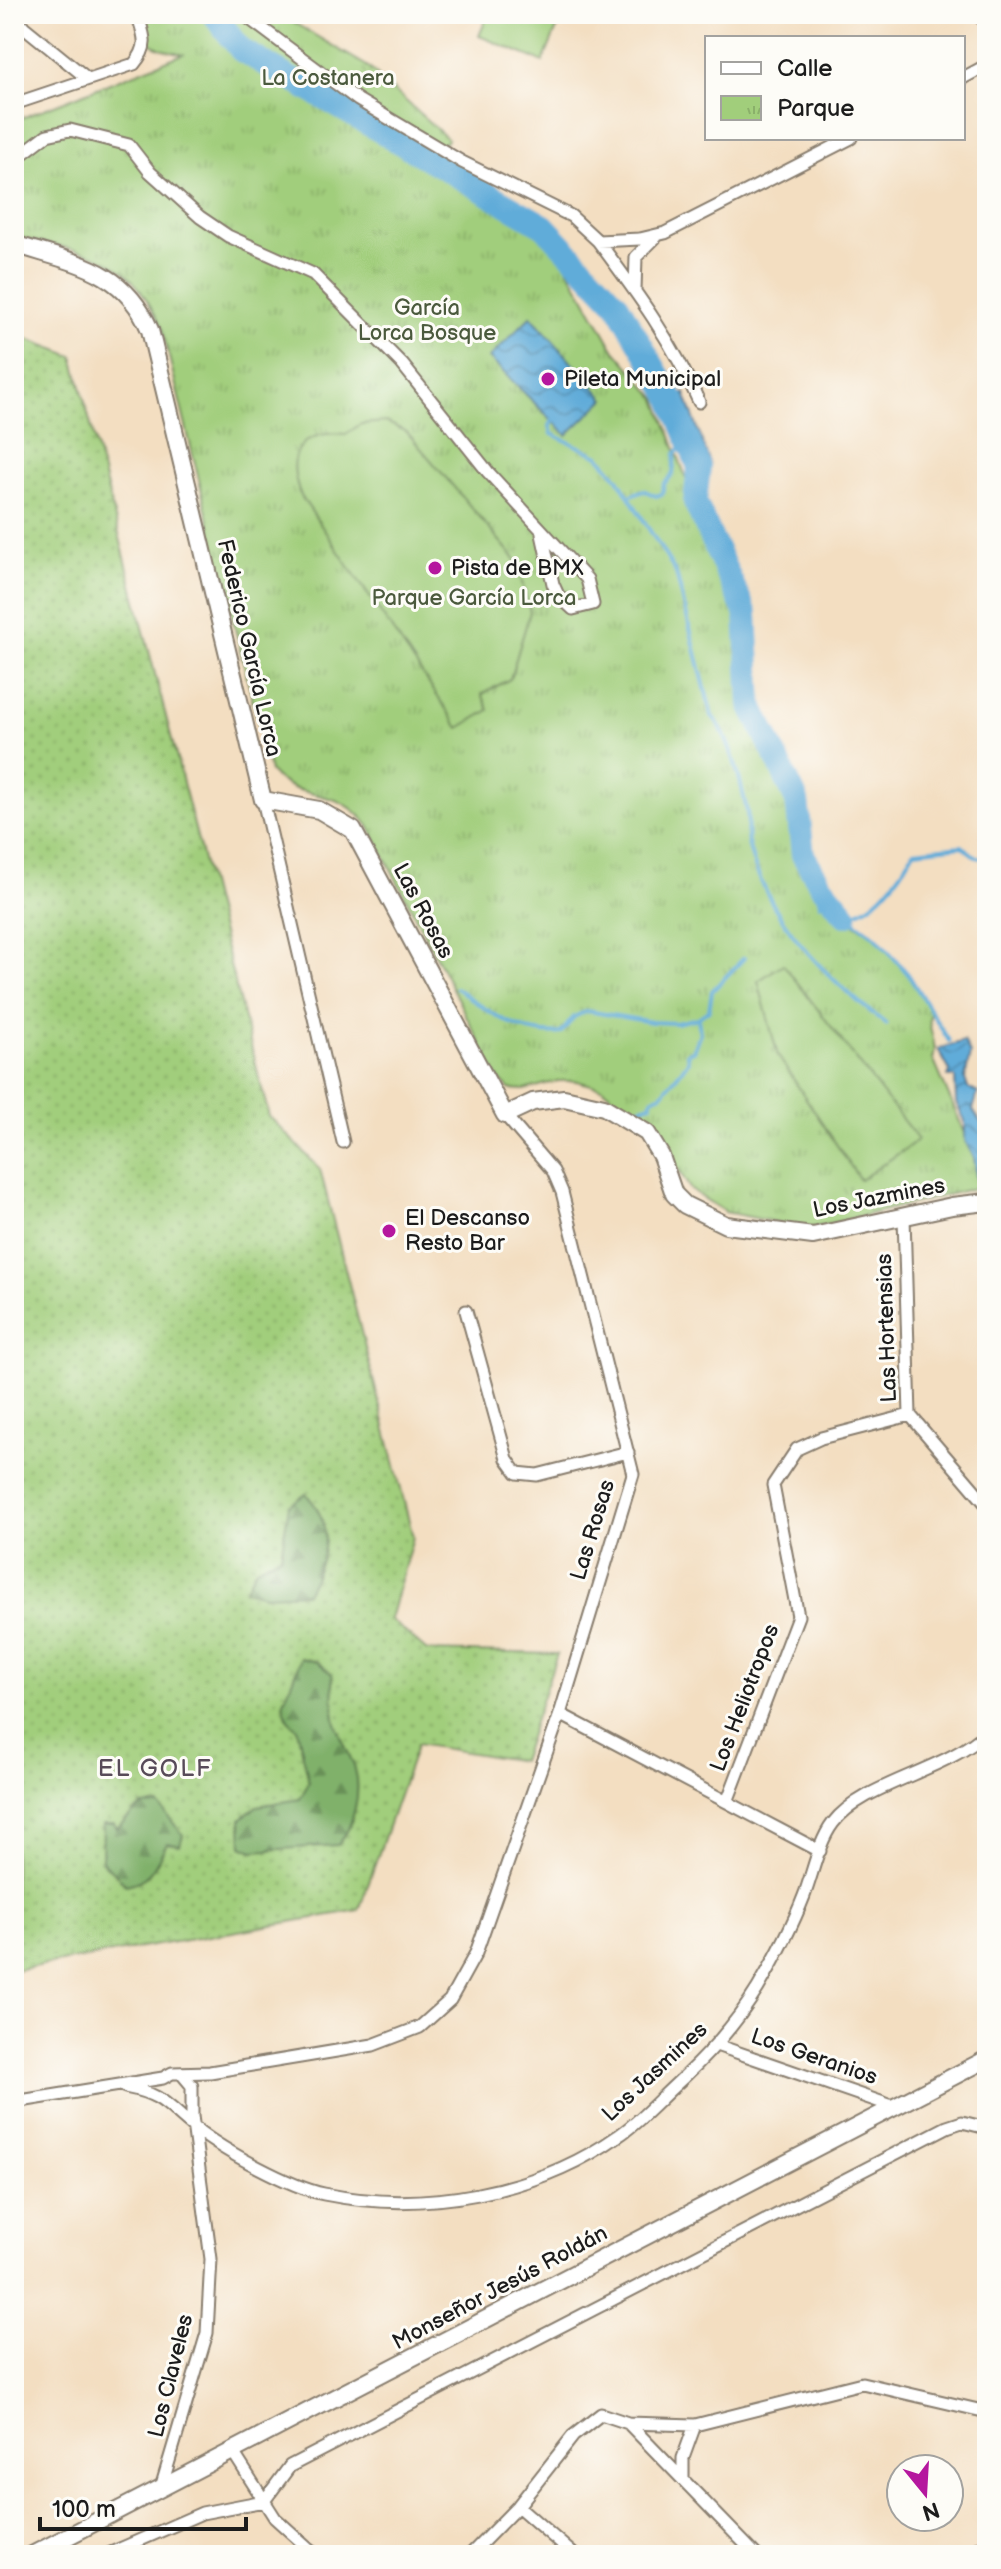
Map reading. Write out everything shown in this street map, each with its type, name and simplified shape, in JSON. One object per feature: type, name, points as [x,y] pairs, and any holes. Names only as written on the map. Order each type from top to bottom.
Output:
[{"type":"street","points":[[14,14],[24,27],[88,79]]},
{"type":"street","points":[[14,104],[134,64],[144,53],[146,41],[137,14]]},
{"type":"street","points":[[243,14],[358,100],[462,162],[571,216],[598,241],[635,290],[681,361],[699,402]]},
{"type":"street","points":[[976,14],[987,23]]},
{"type":"street","points":[[965,77],[987,65]]},
{"type":"street","points":[[14,160],[47,135],[70,130],[129,145],[150,172],[200,217],[228,236],[313,274],[402,364],[542,534],[587,579],[593,604],[573,609],[558,595],[542,534]]},
{"type":"street","points":[[635,290],[636,257],[659,234],[847,140]]},
{"type":"street","points":[[598,241],[659,234]]},
{"type":"street","name":"Federico García Lorca","points":[[14,244],[110,278],[131,293],[150,330],[343,1142]]},
{"type":"street","name":"Las Rosas","points":[[182,2074],[373,2045],[420,2027],[450,2000],[476,1953],[560,1714],[633,1474],[562,1192],[553,1171],[505,1115],[353,830],[319,810],[263,800]]},
{"type":"street","name":"Los Jazmines","points":[[505,1115],[533,1102],[564,1098],[604,1107],[647,1133],[661,1156],[674,1194],[685,1205],[726,1225],[813,1236],[987,1202]]},
{"type":"street","name":"Las Hortensias","points":[[904,1217],[910,1415],[987,1505]]},
{"type":"street","points":[[466,1311],[507,1459],[517,1473],[537,1475],[628,1452]]},
{"type":"street","name":"Los Heliotropos","points":[[727,1802],[798,1616],[773,1485],[797,1449],[833,1434],[910,1415]]},
{"type":"street","points":[[560,1714],[820,1851],[831,1825],[847,1807],[954,1755],[987,1732]]},
{"type":"street","name":"Los Jasmines","points":[[166,2102],[194,2128],[224,2146],[287,2182],[321,2194],[371,2201],[420,2203],[515,2185],[574,2162],[619,2135],[719,2046],[758,1987],[803,1899],[820,1851]]},
{"type":"street","name":"Los Geranios","points":[[719,2046],[895,2107]]},
{"type":"street","name":"Monseñor Jesús Roldán","points":[[32,2555],[987,2059]]},
{"type":"street","points":[[116,2086],[181,2104],[210,2072]]},
{"type":"street","points":[[14,2102],[163,2078],[172,2073],[182,2074],[190,2081],[192,2092]]},
{"type":"street","points":[[163,2078],[158,2088],[166,2102]]},
{"type":"street","name":"Los Claveles","points":[[161,2489],[207,2333],[211,2259],[192,2092]]},
{"type":"street","points":[[106,2555],[202,2513],[264,2501],[290,2466],[835,2184],[947,2127],[962,2122],[987,2128]]},
{"type":"street","points":[[198,2155],[208,2146],[224,2146]]},
{"type":"street","points":[[470,2555],[518,2506],[587,2423],[601,2414],[628,2423],[695,2425],[862,2383],[987,2412]]},
{"type":"street","points":[[628,2423],[756,2555]]},
{"type":"street","points":[[683,2480],[683,2458],[695,2425]]},
{"type":"street","points":[[233,2452],[275,2518],[316,2555]]},
{"type":"street","points":[[518,2506],[574,2555]]},
{"type":"street","points":[[969,2555],[987,2543]]},
{"type":"green space","name":"Parque García Lorca","points":[[137,14],[279,14],[367,66],[448,139],[430,159],[401,153],[544,226],[613,348],[657,399],[695,502],[746,614],[751,704],[797,801],[803,855],[821,885],[849,920],[876,937],[908,974],[931,1011],[933,1059],[987,1185],[810,1229],[725,1212],[691,1190],[651,1125],[602,1088],[577,1081],[558,1081],[524,1090],[509,1089],[498,1078],[369,826],[344,804],[294,788],[270,772],[162,328],[144,295],[124,272],[112,264],[82,252],[14,235],[14,121],[183,54],[152,44]]},
{"type":"green space","points":[[488,14],[563,14],[543,62],[479,36]]},
{"type":"green space","points":[[14,334],[73,356],[269,1116],[320,1169],[413,1537],[390,1619],[427,1651],[557,1654],[521,1761],[417,1744],[359,1910],[14,1970]]},
{"type":"green space","name":"Pista de BMX","points":[[386,422],[407,432],[516,560],[530,612],[510,679],[482,694],[489,710],[459,728],[301,496],[296,481],[296,457],[307,441],[317,436],[346,434],[361,424]]},
{"type":"green space","points":[[783,964],[918,1140],[860,1180],[778,1056],[758,981]]},
{"type":"green space","points":[[306,1494],[321,1518],[325,1542],[319,1567],[306,1593],[265,1595],[245,1590],[256,1568],[281,1555],[289,1505]]},
{"type":"green space","points":[[301,1658],[318,1662],[332,1674],[336,1723],[357,1778],[355,1809],[338,1845],[253,1851],[242,1846],[241,1819],[257,1806],[300,1799],[309,1782],[297,1728],[288,1720],[283,1704]]},
{"type":"green space","points":[[159,1805],[183,1835],[180,1845],[167,1843],[147,1875],[126,1885],[102,1861],[103,1824],[114,1824],[117,1828],[141,1806]]},
{"type":"water","name":"Pileta Municipal","points":[[531,316],[605,399],[567,435],[489,358]]},
{"type":"water","points":[[685,393],[710,464],[690,468],[664,402]]},
{"type":"water","points":[[964,1041],[970,1054],[965,1079],[968,1088],[978,1093],[973,1110],[987,1132],[987,1184],[977,1184],[974,1157],[965,1141],[965,1121],[956,1103],[955,1077],[948,1077],[950,1071],[938,1049]]},
{"type":"waterway","points":[[214,14],[241,50],[544,226],[618,305],[672,399],[699,467],[695,502],[746,614],[751,704],[797,801],[803,855],[821,885],[846,915]]},
{"type":"waterway","points":[[554,418],[550,426],[552,434],[599,456],[617,477],[676,573],[712,716],[730,748],[738,775],[748,816],[748,843],[769,897],[801,945],[821,967],[886,1024]]},
{"type":"waterway","points":[[630,496],[643,490],[656,496],[662,494],[664,484],[673,474],[675,454],[685,443]]},
{"type":"waterway","points":[[846,915],[877,900],[902,871],[914,851],[962,846],[976,857],[987,859]]},
{"type":"waterway","points":[[820,904],[824,898],[821,885]]},
{"type":"waterway","points":[[846,915],[876,937],[908,974],[949,1041]]},
{"type":"waterway","points":[[637,1109],[651,1104],[653,1098],[662,1094],[688,1062],[687,1053],[693,1051],[700,1033],[698,1018],[709,1010],[712,991],[744,958]]},
{"type":"waterway","points":[[456,988],[505,1021],[547,1033],[561,1033],[574,1017],[587,1011],[652,1022],[676,1023],[698,1018]]},
{"type":"place","name":"Pileta Municipal","points":[[548,379]]},
{"type":"place","name":"Pista de BMX","points":[[435,568]]},
{"type":"place","name":"El Descanso Resto Bar","points":[[389,1231]]},
{"type":"district","name":"EL GOLF","points":[[155,1768]]},
{"type":"park label","name":"La Costanera","points":[[328,78]]},
{"type":"park label","name":"García Lorca Bosque","points":[[427,320]]}]
